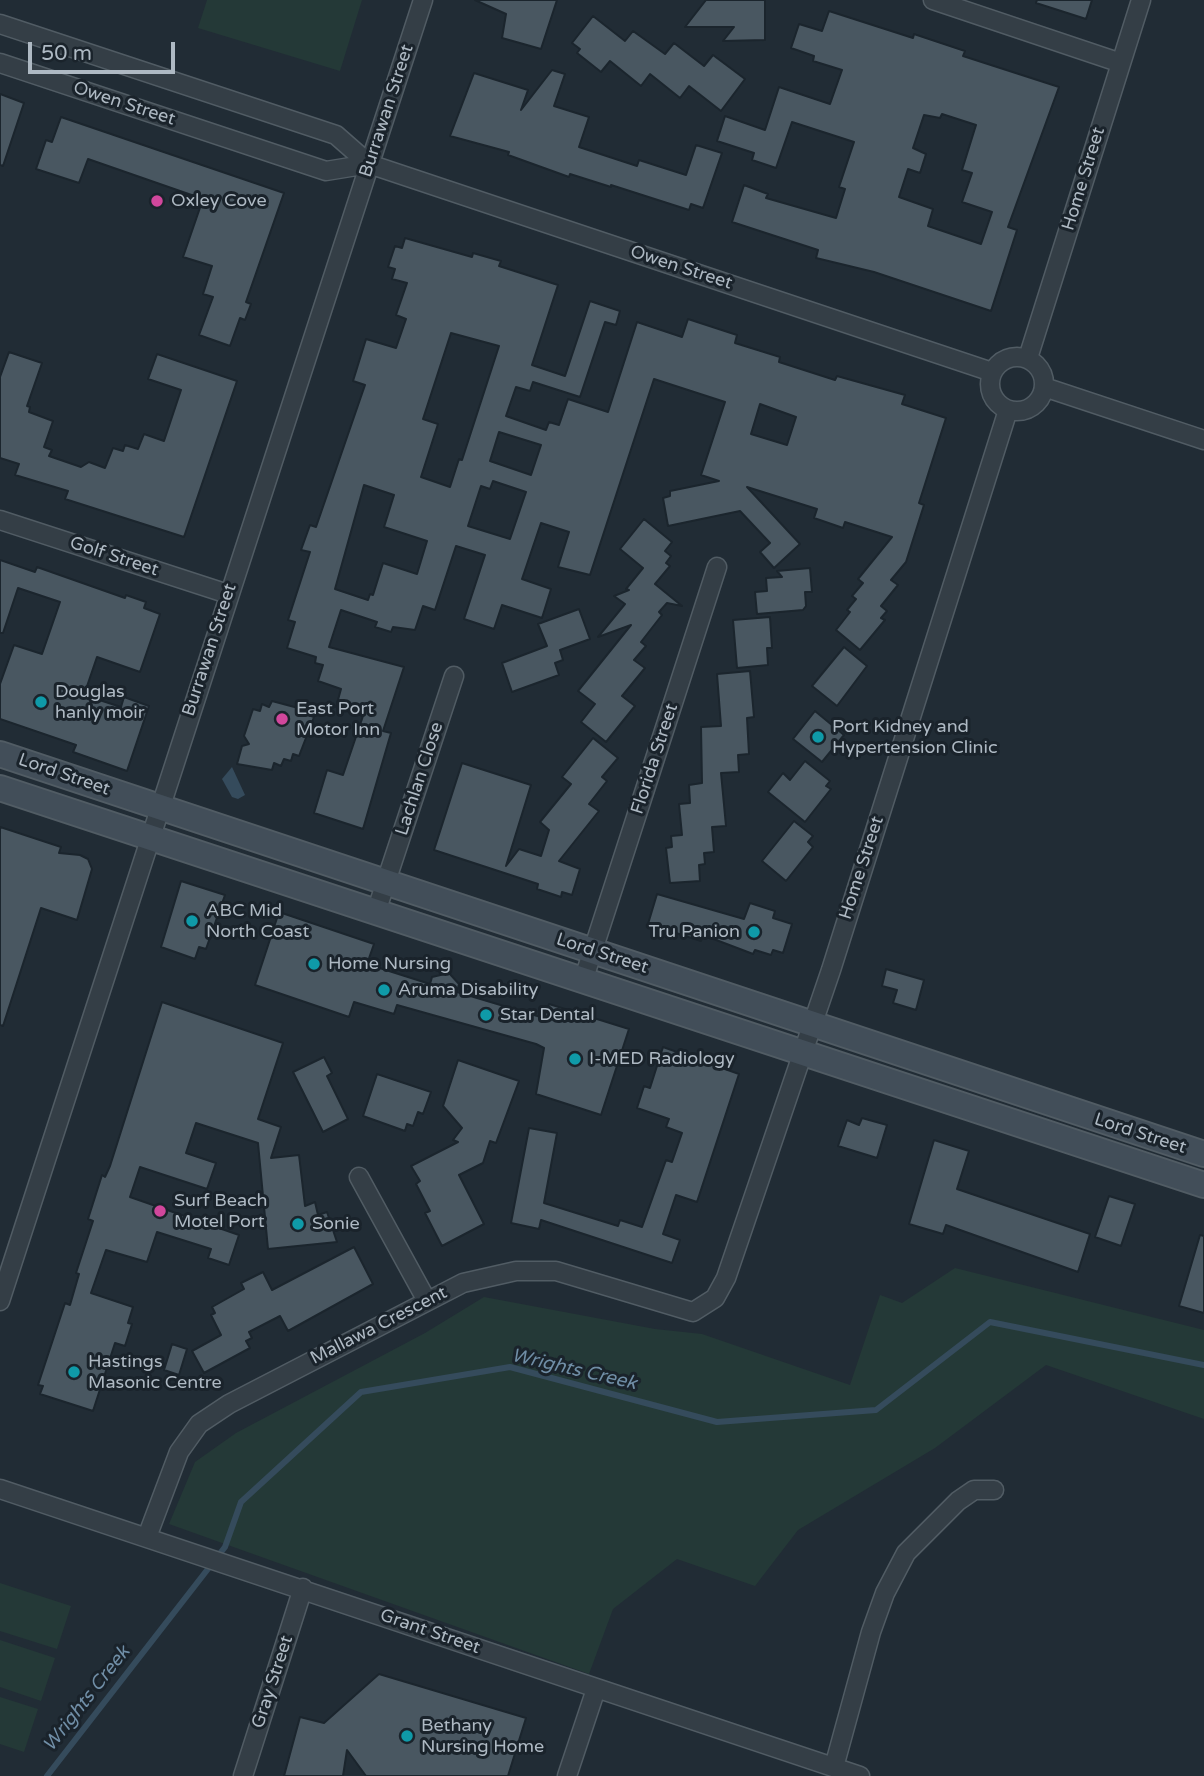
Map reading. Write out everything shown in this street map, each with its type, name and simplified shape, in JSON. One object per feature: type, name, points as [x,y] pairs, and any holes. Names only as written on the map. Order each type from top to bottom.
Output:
[{"type":"main road","name":"Lord Street","points":[[0,754],[1204,1154]]},
{"type":"main road","name":"Lord Street","points":[[0,788],[1204,1185]]},
{"type":"street","name":"Burrawan Street","points":[[0,1301],[423,0]]},
{"type":"street","points":[[933,0],[1121,63]]},
{"type":"street","name":"Home Street","points":[[1028,358],[1141,0]]},
{"type":"street","name":"Owen Street","points":[[0,24],[336,135],[369,164],[992,372]]},
{"type":"street","name":"Owen Street","points":[[0,63],[326,171],[369,164]]},
{"type":"street","points":[[1020,356],[1028,358],[1041,370],[1044,387],[1035,404],[1027,409],[1009,410],[994,399],[989,381],[992,372],[1003,360],[1020,356]]},
{"type":"street","points":[[1044,387],[1204,440]]},
{"type":"street","name":"Home Street","points":[[693,1312],[715,1298],[726,1278],[813,1023],[1009,410]]},
{"type":"street","name":"Golf Street","points":[[0,520],[228,594]]},
{"type":"street","name":"Florida Street","points":[[583,981],[717,567]]},
{"type":"street","name":"Lachlan Close","points":[[376,912],[454,676]]},
{"type":"street","points":[[359,1177],[427,1301]]},
{"type":"street","name":"Mallawa Crescent","points":[[147,1537],[179,1452],[199,1424],[229,1404],[463,1283],[516,1271],[556,1271],[693,1312]]},
{"type":"street","name":"Grant Street","points":[[0,1489],[241,1567],[860,1776]]},
{"type":"street","points":[[834,1768],[871,1632],[885,1593],[906,1553],[958,1501],[974,1490],[994,1490]]},
{"type":"street","name":"Gray Street","points":[[243,1776],[303,1588]]},
{"type":"street","points":[[567,1776],[596,1689]]},
{"type":"green space","points":[[207,0],[362,0],[340,71],[198,28]]},
{"type":"green space","points":[[955,1268],[1204,1330],[1204,1419],[1046,1365],[935,1448],[798,1530],[755,1586],[677,1559],[613,1609],[589,1674],[169,1524],[195,1462],[236,1433],[425,1333],[484,1297],[655,1329],[702,1334],[850,1385],[880,1295],[902,1303]]},
{"type":"green space","points":[[0,1583],[71,1606],[57,1649],[0,1631]]},
{"type":"green space","points":[[0,1640],[55,1658],[41,1701],[0,1687]]},
{"type":"green space","points":[[0,1697],[38,1709],[24,1752],[0,1744]]},
{"type":"water","points":[[232,767],[245,795],[238,799],[232,797],[222,779]]},
{"type":"building","points":[[475,0],[557,0],[541,49],[502,38],[506,14]]},
{"type":"building","points":[[706,0],[765,0],[765,40],[723,41],[734,27],[685,27]]},
{"type":"building","points":[[1037,0],[1092,0],[1086,19],[1036,3]]},
{"type":"building","points":[[829,11],[913,38],[914,34],[965,51],[963,56],[1059,87],[1008,227],[1017,230],[991,311],[874,272],[816,258],[818,250],[732,222],[744,185],[768,194],[766,198],[836,218],[845,189],[839,187],[854,142],[792,122],[776,168],[752,160],[754,153],[717,141],[725,116],[765,130],[779,87],[830,104],[842,70],[813,61],[814,56],[791,48],[799,24],[822,31]],"holes":[[[942,114],[976,125],[962,170],[972,173],[962,202],[992,212],[981,244],[928,226],[933,209],[899,197],[908,169],[920,173],[926,154],[913,148],[924,115],[940,118]]]},
{"type":"building","points":[[593,16],[625,41],[633,31],[665,54],[674,43],[704,66],[713,55],[745,79],[721,111],[689,86],[680,98],[650,74],[641,86],[610,61],[601,72],[577,53],[580,49],[572,43]]},
{"type":"building","points":[[552,70],[565,74],[554,106],[589,117],[579,147],[637,166],[639,160],[686,175],[696,145],[722,153],[703,208],[691,204],[689,210],[611,185],[570,174],[569,177],[508,155],[509,152],[450,136],[474,73],[528,90],[521,110]]},
{"type":"building","points":[[0,94],[24,103],[3,166],[0,165]]},
{"type":"building","points":[[61,117],[284,193],[246,302],[251,304],[245,320],[240,318],[230,346],[199,335],[213,297],[203,294],[212,266],[183,257],[203,199],[88,159],[79,183],[36,169],[46,140],[52,142]]},
{"type":"building","points":[[405,238],[472,257],[473,253],[501,261],[499,266],[558,285],[532,365],[565,376],[590,301],[620,311],[616,325],[605,322],[580,397],[533,382],[530,391],[516,387],[506,416],[546,430],[549,422],[559,425],[568,399],[608,412],[637,322],[682,337],[688,319],[737,335],[735,343],[780,357],[779,362],[835,380],[837,376],[905,395],[902,404],[946,418],[919,503],[924,505],[906,562],[891,580],[898,585],[881,606],[887,611],[881,618],[885,620],[860,650],[836,630],[850,612],[847,610],[856,599],[852,596],[863,583],[858,579],[892,537],[845,522],[843,528],[814,518],[817,509],[747,487],[800,544],[774,568],[760,552],[770,543],[740,511],[668,526],[663,498],[670,496],[670,491],[719,481],[701,475],[725,402],[654,379],[590,575],[558,567],[569,532],[541,523],[522,579],[551,589],[542,618],[502,605],[494,629],[464,619],[485,555],[456,546],[435,610],[423,606],[415,630],[393,627],[391,632],[375,627],[377,622],[341,610],[329,647],[404,667],[383,731],[391,733],[363,829],[314,813],[327,770],[343,775],[363,716],[336,707],[341,689],[318,681],[323,665],[315,663],[316,657],[287,648],[295,622],[288,620],[310,552],[301,550],[310,525],[316,527],[365,385],[353,381],[366,339],[396,348],[406,319],[396,315],[407,283],[392,279],[395,269],[388,267],[395,246],[402,248]],"holes":[[[451,333],[499,346],[462,460],[459,459],[450,487],[421,477],[438,424],[423,419]],[[760,404],[796,417],[787,445],[751,434]],[[499,432],[541,445],[531,475],[490,461]],[[493,481],[526,492],[510,539],[468,526],[481,486],[490,489]],[[364,485],[394,495],[384,527],[427,541],[417,574],[383,563],[373,595],[370,594],[368,600],[335,589]]]},
{"type":"building","points":[[9,352],[42,363],[27,406],[30,407],[29,412],[53,421],[44,447],[52,450],[49,456],[81,467],[89,462],[105,468],[113,448],[123,451],[125,445],[138,449],[144,434],[164,441],[181,390],[148,379],[157,354],[237,381],[184,537],[65,499],[68,491],[15,475],[19,464],[0,458],[0,377]]},
{"type":"building","points":[[644,519],[672,542],[665,551],[671,556],[666,563],[670,566],[655,584],[682,606],[667,603],[659,612],[662,615],[641,642],[646,646],[634,660],[645,668],[622,696],[635,706],[606,742],[581,722],[595,704],[578,691],[631,625],[598,637],[625,604],[614,596],[629,590],[626,589],[643,568],[620,549]]},
{"type":"building","points":[[0,560],[35,572],[37,567],[125,598],[126,595],[146,602],[144,608],[160,614],[140,672],[97,657],[84,695],[121,707],[124,697],[149,706],[127,771],[73,752],[76,745],[0,719],[0,684],[14,645],[42,654],[60,602],[18,588],[3,633],[0,633]]},
{"type":"building","points":[[810,568],[812,592],[805,592],[806,606],[803,610],[757,614],[755,592],[767,591],[766,578],[782,577],[777,571]]},
{"type":"building","points":[[579,609],[590,639],[560,650],[563,660],[555,663],[559,675],[512,692],[502,663],[547,646],[538,624]]},
{"type":"building","points":[[770,617],[772,648],[767,648],[768,665],[737,668],[733,620]]},
{"type":"building","points":[[844,647],[867,666],[837,706],[812,686]]},
{"type":"building","points":[[750,671],[754,717],[747,718],[749,754],[738,755],[739,772],[721,773],[726,826],[712,827],[714,852],[704,853],[705,864],[699,865],[700,881],[670,883],[666,848],[672,847],[671,836],[682,835],[679,804],[690,803],[689,785],[702,783],[701,727],[721,726],[717,674]]},
{"type":"building","points":[[272,701],[302,709],[303,713],[314,717],[299,756],[293,754],[291,761],[284,759],[281,766],[274,763],[272,770],[237,764],[242,746],[249,744],[244,736],[253,709],[260,711],[262,704],[269,707]]},
{"type":"building","name":"Port Kidney and Hypertension Clinic","points":[[815,711],[844,735],[822,762],[793,739]]},
{"type":"building","points":[[593,738],[618,758],[602,777],[607,781],[589,804],[599,811],[559,861],[580,869],[572,895],[562,892],[561,897],[537,889],[538,884],[434,850],[462,763],[531,785],[506,866],[519,849],[541,856],[549,830],[540,822],[571,784],[562,777]]},
{"type":"building","points":[[805,761],[830,781],[826,786],[831,789],[805,822],[768,792],[783,773],[790,780]]},
{"type":"building","points":[[794,821],[813,836],[808,842],[813,847],[786,881],[762,861]]},
{"type":"building","points":[[0,827],[61,847],[59,853],[80,855],[88,859],[92,869],[77,920],[41,908],[3,1026],[0,1025]]},
{"type":"building","name":"ABC Mid North Coast","points":[[181,881],[225,895],[206,949],[199,947],[195,959],[161,947]]},
{"type":"building","points":[[657,894],[744,919],[750,903],[775,911],[773,918],[792,924],[783,953],[773,950],[771,955],[755,950],[753,954],[703,935],[701,941],[648,924]]},
{"type":"building","points":[[279,912],[374,944],[367,964],[430,984],[432,977],[449,973],[459,984],[457,992],[544,1018],[549,1004],[629,1029],[601,1115],[536,1094],[544,1048],[536,1044],[397,1005],[394,1014],[354,1002],[349,1017],[255,985]]},
{"type":"building","points":[[886,969],[924,980],[916,1010],[893,1003],[897,990],[882,986]]},
{"type":"building","points":[[162,1002],[283,1043],[258,1119],[281,1127],[271,1158],[299,1155],[305,1206],[315,1202],[318,1215],[327,1212],[337,1242],[268,1249],[258,1143],[196,1123],[186,1153],[216,1163],[207,1189],[140,1167],[130,1197],[239,1235],[229,1265],[208,1258],[211,1249],[157,1232],[147,1262],[106,1250],[91,1293],[133,1307],[128,1323],[132,1324],[125,1346],[115,1343],[93,1411],[40,1394],[43,1386],[38,1385],[65,1303],[70,1305],[79,1274],[76,1273],[93,1221],[88,1219],[102,1175],[105,1177],[110,1166]]},
{"type":"building","points":[[663,1047],[739,1074],[697,1202],[676,1195],[663,1234],[680,1240],[672,1263],[541,1220],[539,1229],[511,1223],[529,1128],[557,1133],[544,1203],[618,1226],[620,1220],[642,1227],[666,1160],[672,1162],[682,1133],[666,1127],[669,1119],[637,1108],[644,1086],[650,1088]]},
{"type":"building","points":[[324,1057],[332,1073],[327,1076],[348,1119],[323,1132],[293,1072]]},
{"type":"building","points":[[458,1060],[519,1081],[496,1143],[490,1141],[483,1163],[459,1175],[484,1224],[442,1246],[425,1213],[430,1211],[416,1184],[420,1181],[411,1166],[458,1142],[453,1140],[462,1128],[443,1106]]},
{"type":"building","points":[[377,1074],[431,1092],[423,1114],[418,1112],[413,1126],[407,1124],[405,1131],[363,1116]]},
{"type":"building","points":[[862,1118],[887,1125],[877,1158],[838,1146],[847,1120],[859,1125]]},
{"type":"building","points":[[934,1140],[969,1151],[957,1189],[1090,1234],[1078,1272],[946,1225],[943,1234],[909,1224]]},
{"type":"building","points":[[1109,1196],[1135,1204],[1121,1246],[1095,1237]]},
{"type":"building","points":[[1200,1235],[1204,1236],[1204,1313],[1179,1306]]},
{"type":"building","points":[[354,1247],[373,1284],[288,1331],[280,1316],[249,1332],[252,1338],[246,1341],[250,1348],[204,1373],[192,1351],[221,1335],[211,1315],[215,1313],[212,1307],[244,1289],[241,1283],[263,1272],[272,1290]]},
{"type":"building","points":[[172,1344],[187,1349],[179,1375],[164,1370]]},
{"type":"building","name":"Bethany Nursing Home","points":[[379,1674],[526,1718],[508,1776],[366,1776],[347,1750],[343,1776],[284,1776],[300,1717],[324,1723]]},
{"type":"waterway","name":"Wrights Creek","points":[[47,1776],[225,1547],[241,1502],[361,1392],[510,1367],[717,1422],[876,1410],[990,1322],[1204,1365]]},
{"type":"place","name":"Oxley Cove","points":[[157,201]]},
{"type":"place","name":"Douglas hanly moir","points":[[41,702]]},
{"type":"place","name":"East Port Motor Inn","points":[[282,719]]},
{"type":"place","name":"Port Kidney and Hypertension Clinic","points":[[818,737]]},
{"type":"place","name":"ABC Mid North Coast","points":[[192,921]]},
{"type":"place","name":"Tru Panion","points":[[754,932]]},
{"type":"place","name":"Home Nursing","points":[[314,964]]},
{"type":"place","name":"Aruma Disability","points":[[384,990]]},
{"type":"place","name":"Star Dental","points":[[486,1015]]},
{"type":"place","name":"I-MED Radiology","points":[[575,1059]]},
{"type":"place","name":"Surf Beach Motel Port","points":[[160,1211]]},
{"type":"place","name":"Sonie","points":[[298,1224]]},
{"type":"place","name":"Hastings Masonic Centre","points":[[74,1372]]},
{"type":"place","name":"Bethany Nursing Home","points":[[407,1736]]}]
